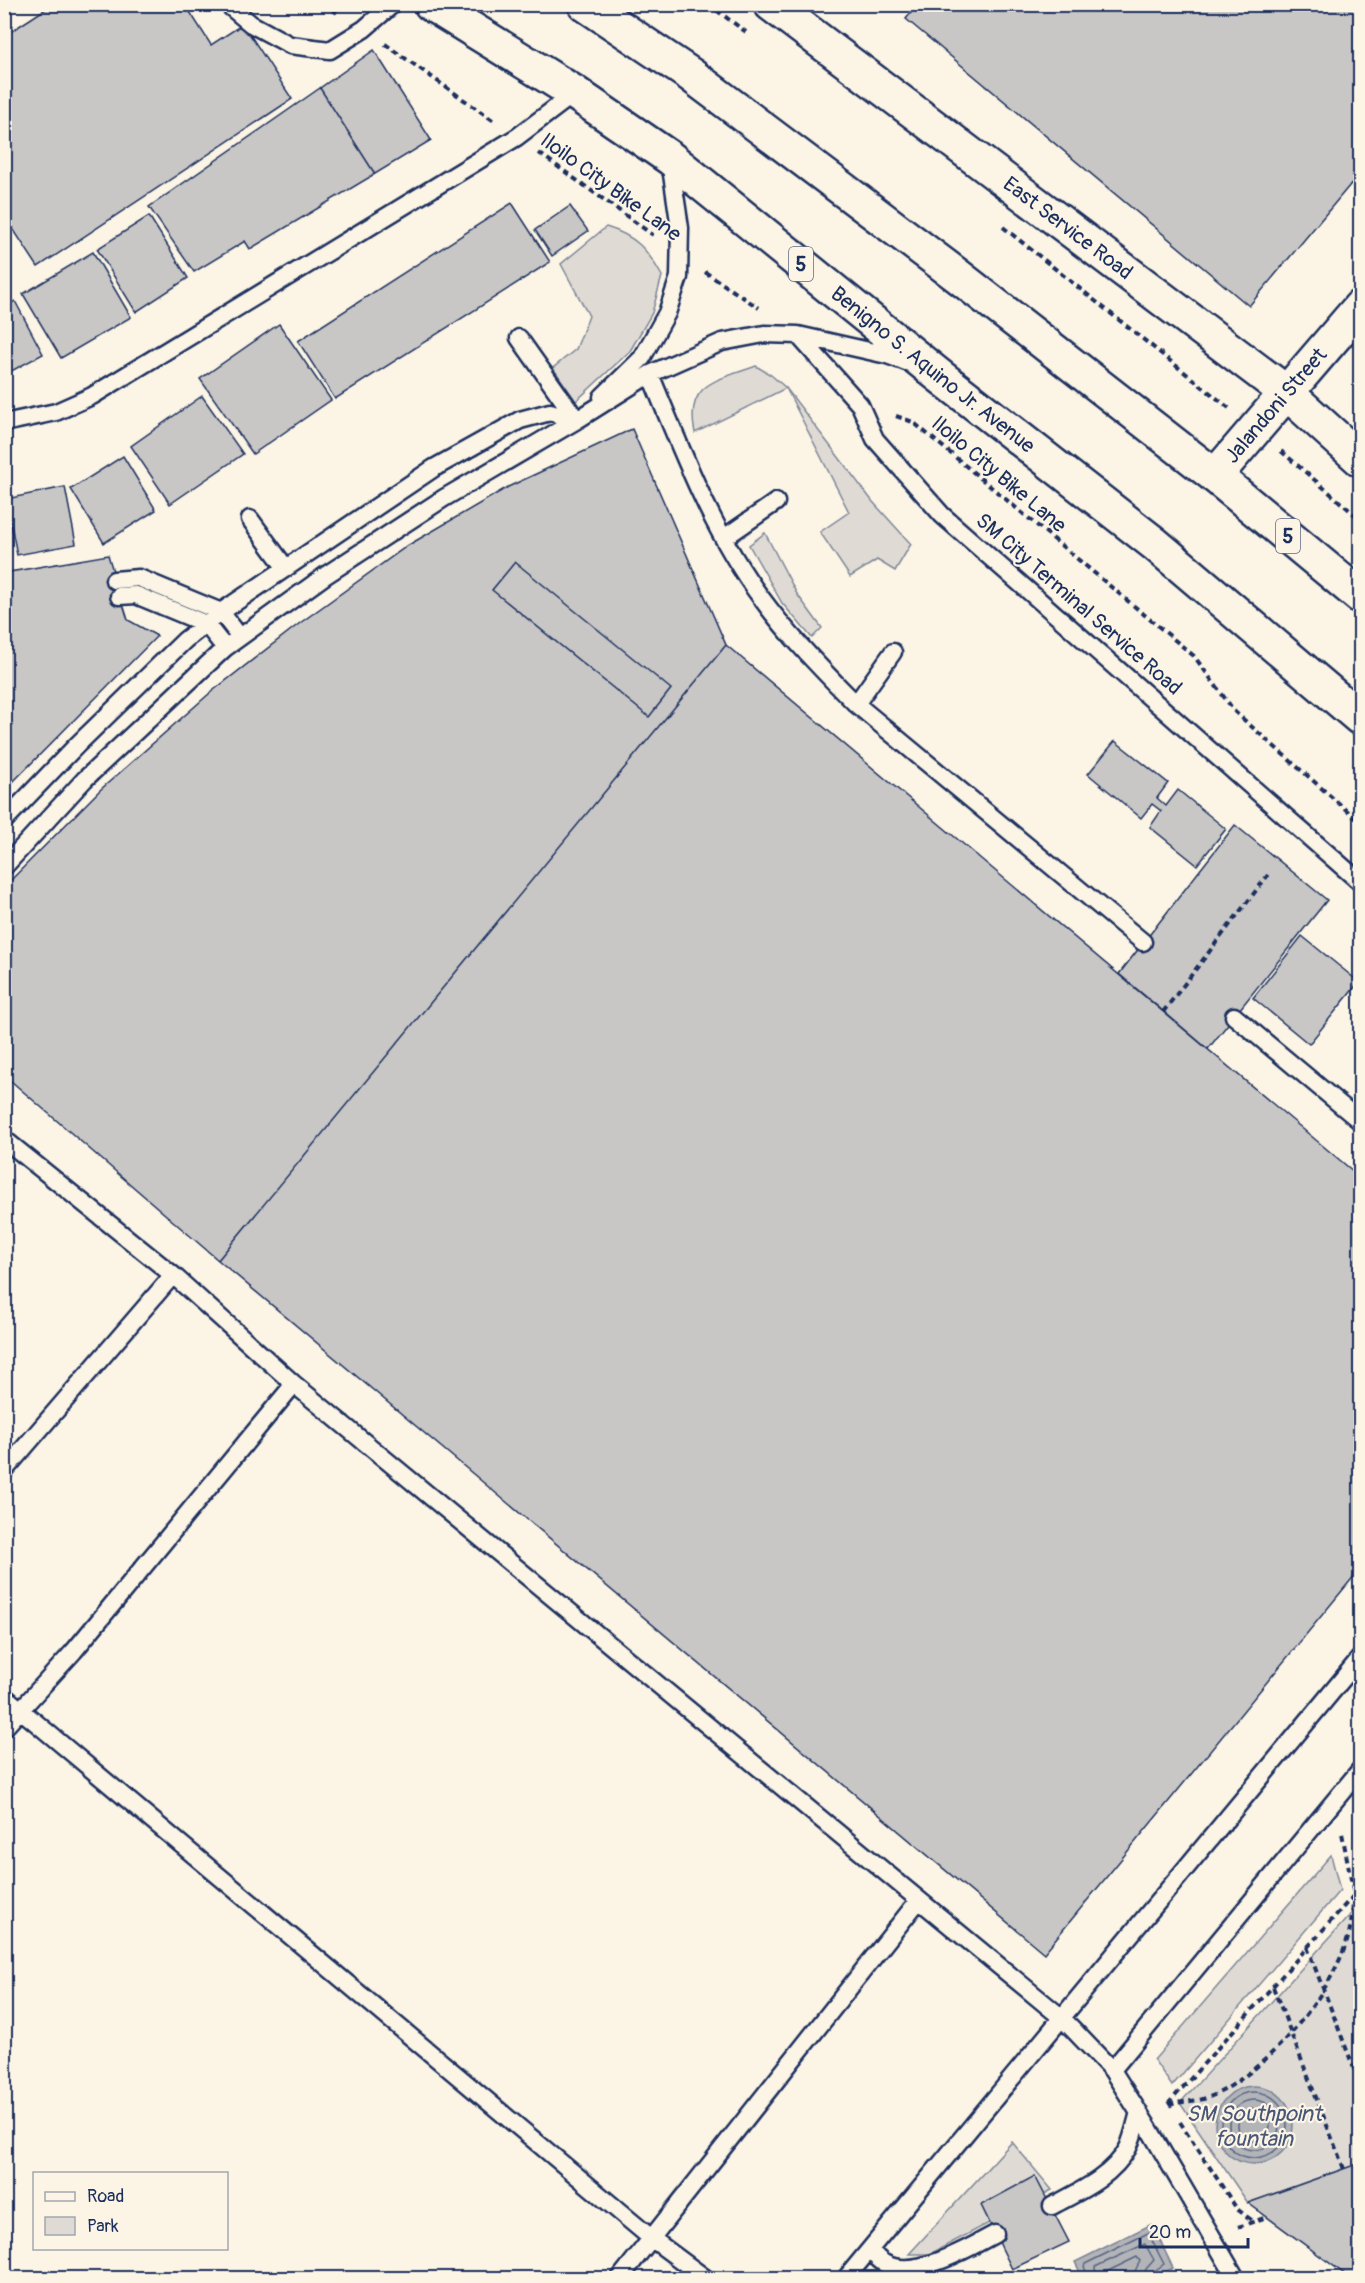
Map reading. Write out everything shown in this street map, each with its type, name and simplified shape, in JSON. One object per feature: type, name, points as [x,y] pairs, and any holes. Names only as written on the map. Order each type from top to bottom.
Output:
[{"type":"main road","name":"Benigno S. Aquino Jr. Avenue","points":[[431,4],[575,93],[670,158],[937,374],[1155,544],[1360,718]]},
{"type":"main road","name":"5","points":[[585,4],[692,75],[958,276],[1215,476],[1360,596]]},
{"type":"main road","name":"East Service Road","points":[[771,4],[1287,393],[1360,459]]},
{"type":"main road","name":"Jalandoni Street","points":[[1215,476],[1360,307]]},
{"type":"lane","points":[[227,4],[251,24],[290,45],[330,50],[364,29],[393,4]]},
{"type":"lane","points":[[4,423],[56,412],[92,396],[517,137],[575,93]]},
{"type":"lane","points":[[577,420],[642,358],[667,313],[679,277],[680,228],[670,158]]},
{"type":"lane","points":[[4,867],[85,779],[225,648],[326,575],[444,498],[650,374],[722,342],[764,334],[798,335],[887,355],[937,374]]},
{"type":"lane","name":"SM City Terminal Service Road","points":[[798,335],[860,405],[875,439],[942,515],[1360,882]]},
{"type":"lane","points":[[519,338],[577,420]]},
{"type":"lane","points":[[650,374],[703,497],[724,538],[762,599],[827,674],[856,704],[1143,942]]},
{"type":"lane","points":[[4,821],[85,736],[184,640],[285,567],[434,468],[520,420],[550,412],[577,420]]},
{"type":"lane","points":[[724,538],[776,502]]},
{"type":"lane","points":[[250,519],[285,567]]},
{"type":"lane","points":[[225,648],[206,624],[117,588],[139,578],[221,612],[240,637]]},
{"type":"lane","points":[[856,704],[893,652]]},
{"type":"lane","points":[[1234,1016],[1360,1121]]},
{"type":"lane","points":[[4,1139],[172,1275],[294,1384],[1062,2018],[1112,2070],[1236,2278]]},
{"type":"lane","points":[[4,1471],[172,1275]]},
{"type":"lane","points":[[4,1728],[74,1651],[294,1384]]},
{"type":"lane","points":[[846,2278],[1360,1658]]},
{"type":"lane","points":[[4,1696],[651,2238],[705,2278]]},
{"type":"lane","points":[[1112,2070],[1360,1770]]},
{"type":"lane","points":[[620,2278],[918,1901]]},
{"type":"lane","points":[[1052,2206],[1115,2167],[1129,2146],[1139,2112]]},
{"type":"lane","points":[[870,2250],[884,2264],[897,2267],[927,2266],[995,2234]]},
{"type":"path","name":"Iloilo City Bike Lane","points":[[323,4],[364,29],[679,254],[798,335]]},
{"type":"path","points":[[708,4],[748,33]]},
{"type":"path","points":[[1002,226],[1255,430],[1360,519]]},
{"type":"path","name":"Iloilo City Bike Lane","points":[[860,405],[913,422],[1194,656],[1235,712],[1360,822]]},
{"type":"path","points":[[1163,1012],[1268,875]]},
{"type":"path","points":[[1355,934],[1360,939]]},
{"type":"path","points":[[1341,1793],[1343,1839],[1354,1895],[1360,1911]]},
{"type":"path","points":[[1148,2127],[1354,1895]]},
{"type":"path","points":[[1168,2104],[1202,2099],[1222,2091],[1251,2072],[1291,2032],[1339,1962],[1348,1938],[1354,1895]]},
{"type":"path","points":[[1308,1947],[1360,2084]]},
{"type":"path","points":[[1273,1987],[1344,2169]]},
{"type":"path","points":[[1168,2104],[1237,2209],[1254,2222]]},
{"type":"green space","points":[[606,227],[633,239],[640,245],[662,276],[652,313],[630,351],[576,401],[553,368],[576,349],[589,316],[561,264]]},
{"type":"green space","points":[[756,366],[786,388],[695,433],[693,416],[695,403],[700,393],[718,380]]},
{"type":"green space","points":[[786,388],[873,502],[911,544],[895,571],[877,560],[850,577],[820,532],[849,512]]},
{"type":"green space","points":[[765,533],[797,594],[822,628],[812,638],[782,603],[749,545]]},
{"type":"green space","points":[[1331,1855],[1340,1890],[1172,2086],[1154,2060]]},
{"type":"green space","points":[[1360,1904],[1360,2163],[1248,2203],[1180,2103]]},
{"type":"green space","points":[[1012,2142],[1052,2190],[930,2254],[909,2254]]},
{"type":"water","name":"SM Southpoint fountain","points":[[1254,2086],[1269,2089],[1286,2103],[1293,2125],[1290,2140],[1276,2157],[1254,2164],[1239,2161],[1222,2147],[1215,2125],[1218,2110],[1232,2093]]},
{"type":"water","points":[[1152,2224],[1173,2268],[1152,2278],[1083,2278],[1075,2262]]},
{"type":"building","points":[[53,4],[185,4],[211,45],[243,24],[292,99],[38,267],[4,215],[4,36]]},
{"type":"building","points":[[918,4],[1360,4],[1360,173],[1249,306],[906,19]]},
{"type":"building","points":[[374,50],[431,140],[375,174],[320,88]]},
{"type":"building","points":[[320,88],[375,174],[250,249],[245,241],[194,272],[149,207]]},
{"type":"building","points":[[512,203],[550,262],[335,399],[298,341]]},
{"type":"building","points":[[570,206],[588,231],[552,256],[535,230]]},
{"type":"building","points":[[149,216],[188,278],[136,312],[97,249]]},
{"type":"building","points":[[93,252],[131,317],[61,358],[23,294]]},
{"type":"building","points":[[15,301],[43,354],[4,375],[4,307]]},
{"type":"building","points":[[279,324],[331,400],[253,454],[200,379]]},
{"type":"building","points":[[202,396],[243,454],[170,504],[131,446]]},
{"type":"building","points":[[632,429],[726,645],[218,1260],[4,1075],[4,887],[100,790],[210,693],[300,623],[407,546],[508,487]]},
{"type":"building","points":[[123,456],[156,510],[104,543],[71,489]]},
{"type":"building","points":[[65,487],[76,544],[17,555],[6,499]]},
{"type":"building","points":[[108,555],[128,620],[157,636],[4,791],[4,573]]},
{"type":"building","points":[[515,562],[671,689],[649,717],[492,590]]},
{"type":"building","points":[[726,645],[1360,1177],[1360,1569],[1044,1953],[218,1260]]},
{"type":"building","points":[[1115,741],[1168,783],[1157,798],[1166,806],[1178,790],[1226,829],[1197,865],[1150,827],[1161,811],[1152,804],[1141,818],[1088,774]]},
{"type":"building","points":[[1235,825],[1327,900],[1208,1049],[1119,974]]},
{"type":"building","points":[[1302,936],[1359,982],[1309,1044],[1253,998]]},
{"type":"building","points":[[1360,2163],[1360,2278],[1350,2278],[1248,2203]]},
{"type":"building","points":[[1035,2176],[1069,2242],[1012,2269],[981,2205]]}]
